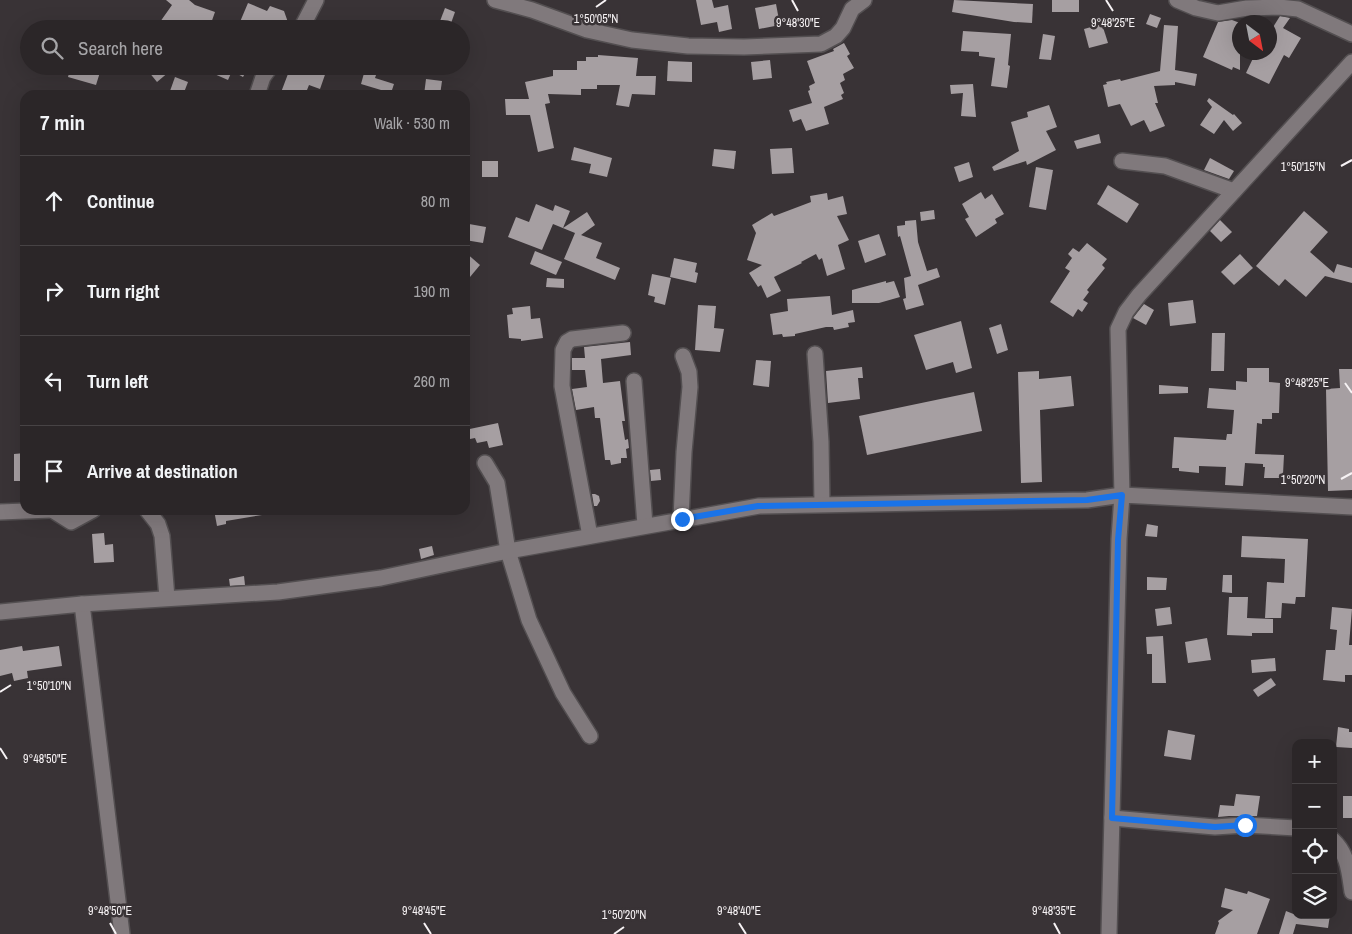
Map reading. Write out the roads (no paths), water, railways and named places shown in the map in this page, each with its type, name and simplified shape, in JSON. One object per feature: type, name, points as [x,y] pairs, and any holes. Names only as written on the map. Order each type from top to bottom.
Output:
[{"type":"street","points":[[306,20],[316,0]]},
{"type":"street","points":[[495,0],[532,10],[587,30],[632,40],[688,46],[744,47],[821,44],[836,36],[843,28],[852,9],[864,0]]},
{"type":"street","points":[[1177,0],[1196,8],[1218,13],[1247,8],[1279,7],[1298,9],[1352,34]]},
{"type":"street","points":[[1110,934],[1118,540],[1122,495],[1118,329],[1126,312],[1139,295],[1352,62]]},
{"type":"street","points":[[258,90],[264,75]]},
{"type":"street","points":[[1122,160],[1165,166],[1234,191]]},
{"type":"street","points":[[590,536],[562,386],[563,350],[567,342],[572,339],[623,333]]},
{"type":"street","points":[[815,354],[821,442],[822,504]]},
{"type":"street","points":[[682,519],[684,452],[690,387],[689,372],[683,356]]},
{"type":"street","points":[[634,381],[645,525]]},
{"type":"street","points":[[485,463],[497,483],[508,551],[528,620],[564,693],[590,736]]},
{"type":"street","points":[[0,612],[82,604],[278,592],[381,578],[508,551],[758,506],[1087,500],[1122,495],[1352,507]]},
{"type":"street","points":[[0,512],[20,511]]},
{"type":"street","points":[[60,515],[71,522],[84,515]]},
{"type":"street","points":[[151,515],[158,524],[162,536],[167,598]]},
{"type":"street","points":[[82,604],[122,934]]},
{"type":"street","points":[[1112,818],[1215,827],[1245,825],[1292,828]]},
{"type":"street","points":[[1337,843],[1348,862],[1352,892]]}]
